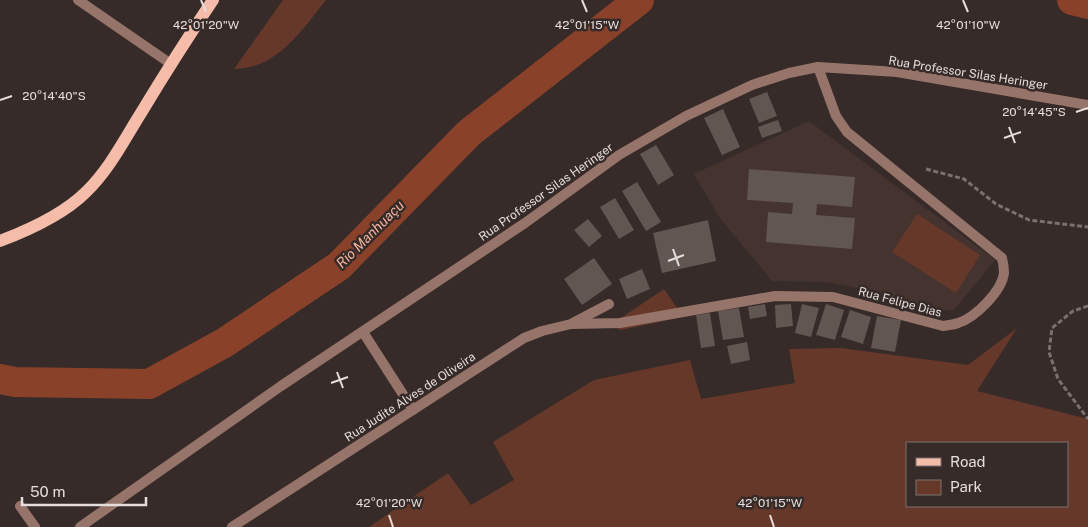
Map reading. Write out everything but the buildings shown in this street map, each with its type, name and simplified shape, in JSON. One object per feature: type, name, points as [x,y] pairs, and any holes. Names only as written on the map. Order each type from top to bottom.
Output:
[{"type":"main road","points":[[0,241],[26,231],[59,212],[86,192],[109,164],[213,0]]},
{"type":"street","points":[[78,0],[171,64]]},
{"type":"street","name":"Rua Professor Silas Heringer","points":[[80,527],[273,392],[525,223],[619,155],[678,121],[752,85],[789,73],[818,67],[897,72],[1088,105]]},
{"type":"street","name":"Rua Felipe Dias","points":[[571,324],[620,322],[775,296],[785,296],[833,297],[943,326],[959,323],[977,311],[993,296],[1004,273],[1002,258],[847,132],[836,116],[818,67]]},
{"type":"street","name":"Rua Judite Alves de Oliveira","points":[[232,527],[524,338],[542,331],[571,324],[609,304]]},
{"type":"street","points":[[362,332],[413,410]]},
{"type":"street","points":[[20,506],[35,527]]},
{"type":"path","points":[[926,170],[964,179],[996,204],[1029,220],[1088,227]]},
{"type":"path","points":[[1088,306],[1073,311],[1052,328],[1049,352],[1058,378],[1088,419]]},
{"type":"shaded area","points":[[809,121],[995,260],[954,310],[932,310],[874,291],[826,282],[772,281],[719,217],[694,174]]},
{"type":"green space","points":[[283,0],[326,0],[298,35],[276,55],[249,67],[234,69]]},
{"type":"green space","points":[[917,214],[980,255],[956,293],[892,252]]},
{"type":"green space","points":[[664,289],[683,317],[621,330],[597,322],[621,318]]},
{"type":"green space","points":[[1017,328],[977,391],[1088,419],[1088,527],[369,527],[448,473],[471,505],[514,480],[493,442],[594,380],[690,360],[701,399],[795,383],[789,349],[841,348],[968,365]]},
{"type":"waterway","name":"Rio Manhuaçu","points":[[0,379],[15,382],[149,384],[224,343],[339,266],[469,133],[639,0]]},
{"type":"waterway","name":"Rio Manhuaçu","points":[[1072,0],[1088,4]]}]
